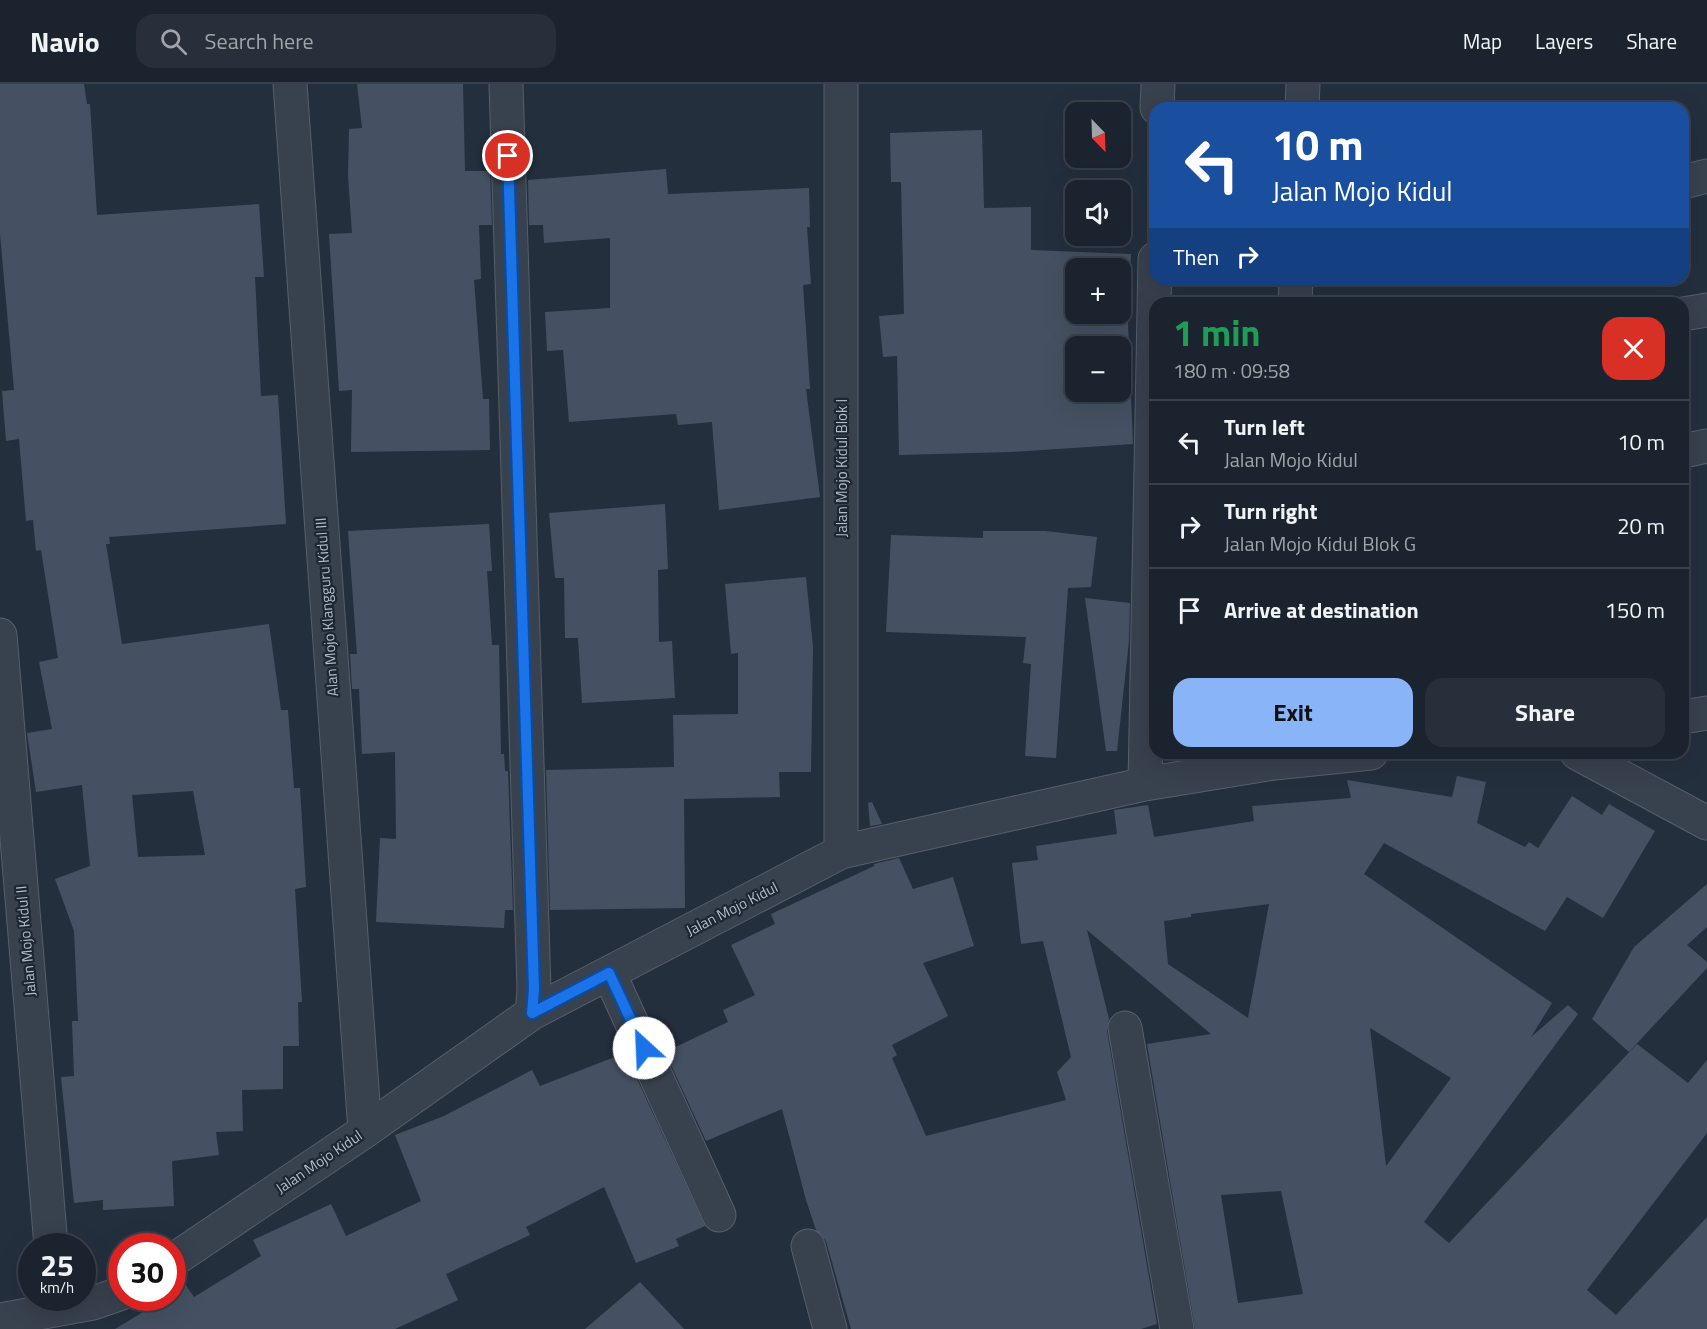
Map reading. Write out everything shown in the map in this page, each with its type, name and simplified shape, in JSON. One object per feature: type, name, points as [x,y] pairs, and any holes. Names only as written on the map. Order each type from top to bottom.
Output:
[{"type":"street","name":"Alan Mojo Klangguru Kidul III","points":[[290,84],[365,1131]]},
{"type":"street","points":[[506,84],[534,990],[532,1013]]},
{"type":"street","name":"Jalan Mojo Kidul Blok I","points":[[841,84],[841,852]]},
{"type":"street","points":[[1157,102],[1158,84]]},
{"type":"street","points":[[1302,102],[1303,84]]},
{"type":"street","points":[[1689,180],[1707,176]]},
{"type":"street","points":[[1689,314],[1707,310]]},
{"type":"street","points":[[1689,450],[1707,446]]},
{"type":"street","points":[[1145,784],[1149,574]]},
{"type":"street","name":"Jalan Mojo Kidul II","points":[[0,635],[50,1233]]},
{"type":"street","points":[[1689,716],[1707,713]]},
{"type":"street","name":"Jalan Mojo Kidul","points":[[186,1252],[365,1131],[532,1013],[841,852],[1145,784],[1270,759]]},
{"type":"street","points":[[1601,759],[1632,767],[1707,824]]},
{"type":"street","points":[[609,973],[719,1215]]},
{"type":"street","points":[[1125,1028],[1177,1329]]},
{"type":"street","points":[[808,1246],[830,1329]]},
{"type":"street","points":[[0,1320],[32,1311]]},
{"type":"building","points":[[0,84],[84,84],[87,104],[90,104],[97,215],[259,204],[264,277],[255,277],[261,396],[278,395],[286,524],[109,537],[110,544],[106,544],[122,644],[269,624],[281,710],[288,710],[294,788],[300,788],[306,887],[295,889],[302,1002],[298,1002],[299,1046],[283,1046],[283,1089],[242,1090],[243,1131],[216,1132],[219,1155],[172,1161],[174,1206],[103,1210],[103,1200],[74,1203],[61,1077],[74,1076],[72,1021],[78,1021],[74,931],[55,879],[90,866],[82,785],[36,792],[27,733],[52,729],[39,662],[58,658],[41,550],[36,551],[33,520],[26,521],[19,439],[6,441],[2,391],[14,390],[0,234]],"holes":[[[193,791],[205,855],[138,857],[132,795]]]},
{"type":"building","points":[[357,84],[463,84],[465,171],[490,171],[492,225],[479,225],[481,279],[474,280],[483,399],[489,399],[490,450],[351,452],[352,390],[339,391],[329,234],[352,233],[348,176],[349,129],[362,128]]},
{"type":"building","points":[[982,130],[984,208],[1031,207],[1031,250],[1131,254],[1131,258],[1065,258],[1065,324],[1128,324],[1129,336],[1065,336],[1065,402],[1131,402],[1131,396],[1133,444],[1011,452],[899,455],[897,356],[883,357],[879,316],[904,314],[901,182],[891,182],[890,133]]},
{"type":"building","points":[[666,169],[668,194],[809,188],[810,227],[807,227],[811,284],[803,285],[810,389],[806,389],[820,497],[719,510],[712,422],[678,425],[676,414],[569,422],[563,350],[547,351],[545,312],[610,308],[610,238],[544,243],[543,225],[529,225],[528,180]]},
{"type":"building","points":[[665,504],[668,569],[658,570],[659,642],[672,641],[675,698],[582,703],[578,638],[565,638],[564,578],[555,578],[549,513]]},
{"type":"building","points":[[489,524],[492,571],[487,571],[492,645],[499,645],[501,754],[504,754],[505,771],[508,771],[513,910],[505,910],[504,928],[376,922],[380,838],[396,839],[395,752],[362,754],[359,689],[352,689],[350,654],[357,654],[348,531]]},
{"type":"building","points":[[983,531],[1045,531],[1097,537],[1091,587],[1068,588],[1056,758],[1025,756],[1031,664],[1023,663],[1026,637],[886,632],[891,535],[983,538]]},
{"type":"building","points":[[806,577],[813,647],[811,772],[779,772],[780,797],[684,799],[685,908],[550,910],[546,770],[674,767],[673,715],[738,714],[738,653],[731,654],[725,584]]},
{"type":"building","points":[[1085,598],[1130,603],[1129,641],[1117,751],[1106,751]]},
{"type":"building","points":[[1457,776],[1486,782],[1477,823],[1525,847],[1529,842],[1538,848],[1572,796],[1602,815],[1609,804],[1655,831],[1603,918],[1567,897],[1545,931],[1384,843],[1364,874],[1552,1003],[1531,1037],[1568,1005],[1578,1014],[1424,1222],[1449,1243],[1637,1044],[1688,1083],[1707,1060],[1707,1133],[1587,1290],[1616,1315],[1707,1217],[1707,1329],[1195,1329],[1147,1044],[1211,1034],[1087,930],[1109,1019],[1107,1031],[1157,1324],[1141,1329],[851,1329],[826,1241],[816,1230],[806,1200],[782,1109],[706,1141],[665,1052],[728,1022],[723,1010],[755,995],[731,945],[775,924],[771,914],[874,864],[899,858],[913,889],[953,877],[974,946],[923,963],[948,1016],[892,1045],[897,1055],[892,1058],[926,1136],[1066,1100],[1057,1072],[1071,1057],[1043,941],[1021,944],[1012,863],[1038,860],[1036,846],[1117,834],[1114,810],[1148,805],[1154,837],[1254,821],[1252,806],[1351,798],[1347,780],[1452,797]],"holes":[[[1269,904],[1248,1018],[1168,964],[1164,921],[1191,917],[1191,914]],[[1370,1028],[1451,1078],[1386,1166]],[[1281,1191],[1303,1294],[1238,1303],[1221,1195]]]},
{"type":"building","points":[[872,802],[882,824],[870,826],[868,803]]},
{"type":"building","points":[[1707,884],[1707,927],[1687,945],[1707,962],[1707,968],[1629,1052],[1592,1019],[1634,947]]},
{"type":"building","points":[[625,1053],[705,1226],[676,1239],[679,1246],[636,1263],[604,1187],[526,1227],[530,1235],[446,1274],[458,1300],[395,1329],[115,1329],[145,1311],[186,1311],[186,1285],[194,1297],[261,1256],[253,1240],[331,1204],[346,1236],[421,1201],[395,1135],[444,1116],[532,1070],[540,1086]]},
{"type":"building","points":[[640,1282],[684,1329],[585,1329]]},
{"type":"route","points":[[508,156],[534,990],[532,1013],[609,973],[644,1048]]}]
